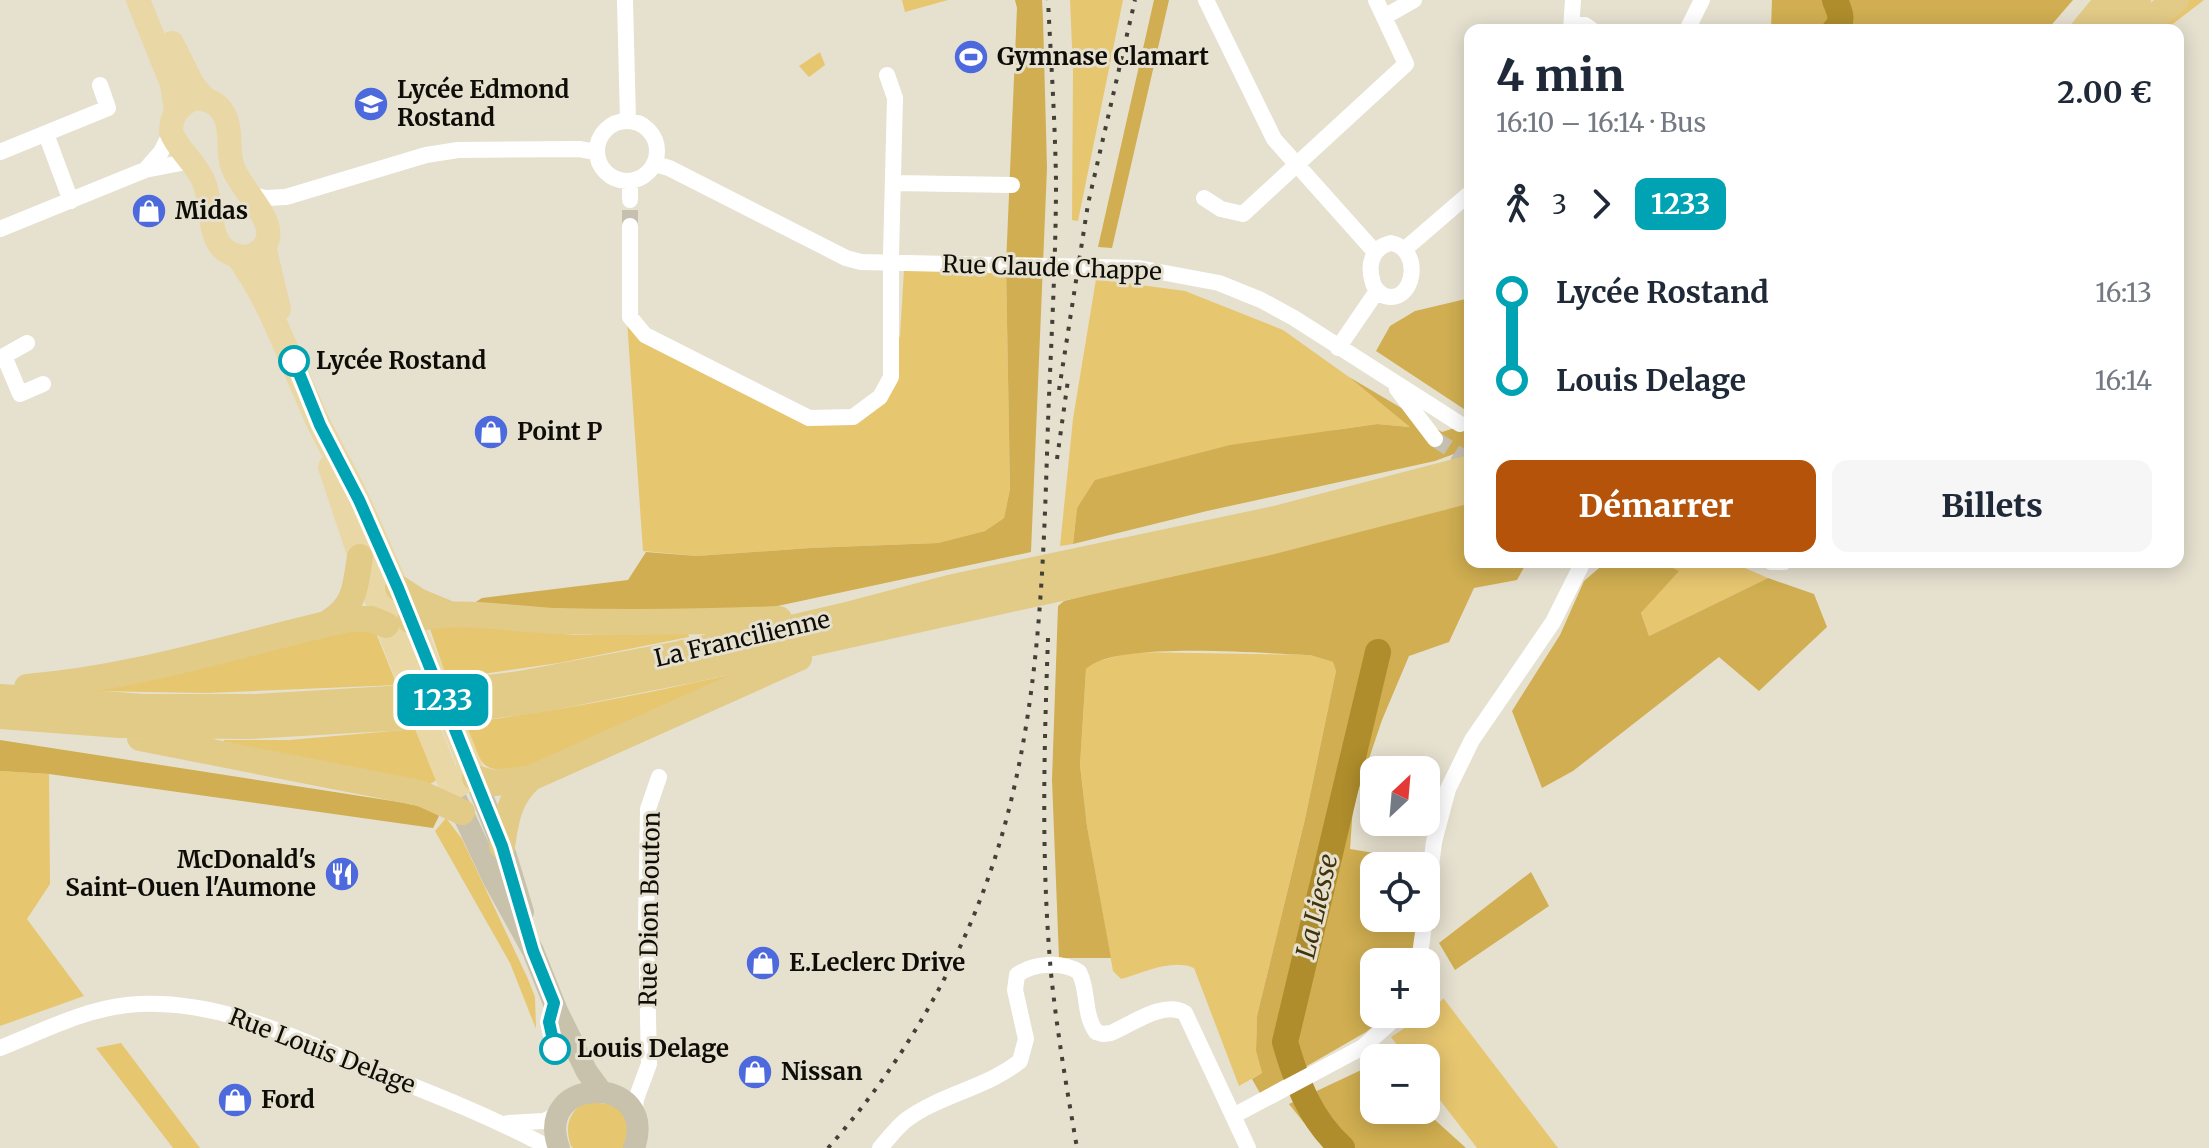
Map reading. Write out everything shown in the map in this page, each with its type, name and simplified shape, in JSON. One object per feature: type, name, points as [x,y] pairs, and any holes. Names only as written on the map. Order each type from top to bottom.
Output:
[{"type":"highway","points":[[2088,24],[2108,0]]},
{"type":"highway","points":[[2116,24],[2138,0]]},
{"type":"highway","points":[[2144,24],[2176,0]]},
{"type":"highway","name":"La Francilienne","points":[[0,716],[120,725],[251,726],[355,721],[472,710],[624,684],[850,624],[949,588],[1032,582],[1059,576],[1464,470]]},
{"type":"highway","name":"La Francilienne","points":[[1059,576],[1265,543],[1464,492]]},
{"type":"highway","points":[[325,625],[340,615],[350,603],[360,557]]},
{"type":"highway","points":[[398,588],[418,601],[447,613],[509,619],[850,624]]},
{"type":"highway","points":[[0,689],[71,683],[133,673],[362,618],[406,642],[447,613]]},
{"type":"highway","points":[[502,846],[510,805],[520,788],[531,778],[850,624]]},
{"type":"highway","name":"La Francilienne","points":[[0,697],[199,708],[406,698],[575,675],[850,624]]},
{"type":"highway","points":[[43,720],[420,793],[457,770],[494,783],[531,778]]},
{"type":"main road","points":[[138,0],[172,84],[174,122],[207,190],[215,239],[226,251],[238,257],[254,255],[266,236]]},
{"type":"main road","points":[[154,0],[186,74],[205,99],[218,106],[227,118],[232,166],[247,194],[265,215],[266,236],[292,358]]},
{"type":"main road","points":[[174,122],[191,99],[205,99]]},
{"type":"main road","points":[[238,257],[292,358],[320,425],[359,500],[398,588],[406,642],[457,770],[502,846],[533,951]]},
{"type":"main road","points":[[320,425],[338,496],[360,557],[406,642],[557,1011],[587,1072],[608,1093],[625,1102],[634,1116],[637,1132],[634,1148]]},
{"type":"main road","points":[[557,1011],[576,1073],[556,1131],[559,1148]]},
{"type":"main road","points":[[565,1107],[585,1092],[608,1093]]},
{"type":"street","points":[[625,0],[628,121]]},
{"type":"street","points":[[1206,0],[1274,139],[1375,252]]},
{"type":"street","points":[[1204,198],[1221,209],[1243,214],[1406,64],[1376,0]]},
{"type":"street","points":[[1384,17],[1414,0]]},
{"type":"street","points":[[1572,24],[1573,0]]},
{"type":"street","points":[[1690,24],[1702,0]]},
{"type":"street","points":[[630,226],[630,317],[645,335],[809,418],[853,417],[880,397],[891,377],[895,98],[887,75]]},
{"type":"street","points":[[0,152],[108,108],[100,85]]},
{"type":"street","points":[[628,121],[639,123],[654,137],[657,154],[655,164],[646,175],[630,181],[606,174],[596,152],[601,135],[608,127],[628,121]]},
{"type":"street","points":[[145,170],[161,152],[174,122]]},
{"type":"street","points":[[46,134],[71,201]]},
{"type":"street","points":[[247,194],[266,198],[286,197],[426,155],[458,150],[579,149],[596,152]]},
{"type":"street","points":[[0,229],[145,170],[191,161]]},
{"type":"street","name":"Rue Claude Chappe","points":[[655,164],[669,168],[846,258],[861,262],[1139,268],[1219,283],[1261,300],[1460,424]]},
{"type":"street","points":[[630,181],[630,200]]},
{"type":"street","points":[[895,183],[1012,185]]},
{"type":"street","points":[[266,236],[274,213],[286,197]]},
{"type":"street","points":[[1405,249],[1464,198]]},
{"type":"street","points":[[1391,243],[1405,249],[1410,256],[1411,279],[1405,291],[1396,296],[1386,296],[1377,291],[1372,282],[1372,258],[1382,245],[1391,243]]},
{"type":"street","points":[[1338,348],[1377,291]]},
{"type":"street","points":[[27,343],[2,357],[20,394],[43,384]]},
{"type":"street","points":[[1391,381],[1435,439]]},
{"type":"street","points":[[1433,852],[1448,789],[1472,740],[1553,622],[1580,568]]},
{"type":"street","name":"Rue Dion Bouton","points":[[634,1116],[649,1064],[646,925],[648,809],[659,777]]},
{"type":"street","points":[[880,1148],[906,1120],[996,1078],[1020,1061],[1026,1039],[1015,990],[1017,975],[1030,968],[1059,965],[1079,972],[1087,1014],[1096,1032],[1111,1033],[1167,1008],[1178,1008],[1185,1013],[1248,1148]]},
{"type":"street","name":"Rue Louis Delage","points":[[0,1048],[84,1014],[107,1008],[148,1004],[214,1010],[260,1024],[502,1122],[550,1148]]},
{"type":"street","points":[[1233,1116],[1363,1047],[1384,1028]]},
{"type":"street","points":[[608,1093],[627,1096],[640,1089]]},
{"type":"street","points":[[502,1122],[535,1123],[565,1107]]},
{"type":"shaded area","points":[[902,0],[948,0],[905,12]]},
{"type":"shaded area","points":[[1015,0],[1042,0],[1043,19],[1047,168],[1031,552],[754,611],[660,613],[471,605],[482,598],[628,580],[646,552],[697,556],[938,543],[985,531],[1004,518],[1010,489],[1006,265]]},
{"type":"shaded area","points":[[1070,0],[1123,0],[1078,221],[1072,220]]},
{"type":"shaded area","points":[[1154,0],[1169,0],[1112,248],[1098,247]]},
{"type":"shaded area","points":[[1772,0],[2073,0],[2052,24],[1771,24]]},
{"type":"shaded area","points":[[2188,0],[2204,0],[2173,24],[2157,24]]},
{"type":"shaded area","points":[[820,52],[825,65],[809,77],[799,66]]},
{"type":"shaded area","points":[[1006,265],[1010,489],[1004,518],[985,531],[938,543],[697,556],[643,551],[627,321],[817,419],[854,412],[881,385],[900,336],[904,270]]},
{"type":"shaded area","points":[[1096,279],[1185,291],[1283,330],[1412,427],[1377,424],[1340,429],[1096,480],[1077,508],[1073,544],[1060,546],[1073,419]]},
{"type":"shaded area","points":[[1464,299],[1464,409],[1376,351],[1390,326],[1415,311]]},
{"type":"shaded area","points":[[1349,377],[1442,432],[1464,425],[1464,450],[1435,461],[1073,544],[1077,508],[1095,480],[1230,445],[1377,424],[1410,427]]},
{"type":"shaded area","points":[[1464,501],[1464,568],[1524,568],[1517,580],[1474,588],[1449,642],[1409,656],[1370,756],[1360,756],[1360,785],[1353,806],[1350,849],[1368,852],[1360,852],[1360,932],[1415,932],[1414,948],[1360,948],[1360,1028],[1371,1028],[1260,1093],[1252,1079],[1262,1073],[1256,1051],[1257,1016],[1305,819],[1336,671],[1333,662],[1310,655],[1192,651],[1127,654],[1102,660],[1086,669],[1080,765],[1087,826],[1111,958],[1059,958],[1052,780],[1058,606],[1064,601]]},
{"type":"shaded area","points":[[1599,568],[1673,568],[1679,571],[1641,613],[1649,636],[1768,578],[1814,594],[1827,627],[1759,691],[1719,657],[1573,771],[1542,788],[1512,711],[1560,635],[1584,581]]},
{"type":"shaded area","points":[[1672,568],[1745,568],[1768,578],[1649,636],[1641,613],[1678,571]]},
{"type":"shaded area","points":[[428,623],[576,635],[688,633],[689,637],[559,663],[447,679]]},
{"type":"shaded area","points":[[348,629],[376,633],[397,685],[207,693],[92,691]]},
{"type":"shaded area","points":[[1132,652],[1310,655],[1333,662],[1336,671],[1305,819],[1257,1016],[1256,1051],[1262,1073],[1239,1086],[1194,968],[1186,965],[1167,966],[1121,979],[1113,971],[1087,826],[1080,765],[1086,669],[1092,663]]},
{"type":"shaded area","points":[[737,673],[528,770],[499,770],[484,764],[465,723],[602,701]]},
{"type":"shaded area","points":[[415,729],[437,780],[430,784],[223,745],[224,740],[289,740]]},
{"type":"shaded area","points":[[0,740],[399,802],[433,809],[439,816],[433,828],[49,774],[0,771]]},
{"type":"shaded area","points":[[0,771],[49,774],[50,884],[27,919],[84,996],[0,1026]]},
{"type":"shaded area","points":[[446,818],[462,839],[528,979],[535,997],[536,1029],[510,963],[435,831]]},
{"type":"shaded area","points":[[1531,872],[1549,906],[1455,970],[1439,943]]},
{"type":"shaded area","points":[[1444,998],[1558,1148],[1477,1148],[1440,1100],[1440,1044],[1396,1044],[1391,1037],[1405,1028],[1440,1028],[1440,1002]]},
{"type":"shaded area","points":[[121,1043],[200,1148],[173,1148],[96,1048]]},
{"type":"shaded area","points":[[1360,1071],[1360,1124],[1439,1124],[1466,1148],[1324,1148],[1289,1104]]},
{"type":"shaded area","points":[[587,1101],[618,1106],[629,1123],[624,1148],[571,1146],[568,1126],[572,1114]]},
{"type":"waterway","name":"La Liesse","points":[[1835,0],[1839,24]]},
{"type":"waterway","name":"La Liesse","points":[[1342,1148],[1321,1125],[1306,1100],[1285,1042],[1378,652]]},
{"type":"tunnel","points":[[630,200],[630,226]]},
{"type":"tunnel","points":[[1435,439],[1464,458]]},
{"type":"railway","points":[[828,1148],[888,1071],[940,988],[981,899],[997,852],[1020,758],[1035,663],[1045,518],[1056,211],[1048,0]]},
{"type":"railway","points":[[1059,390],[1088,204],[1135,0]]},
{"type":"railway","points":[[1057,459],[1068,380]]},
{"type":"railway","points":[[1048,638],[1044,806],[1048,931],[1056,1017],[1077,1148]]},
{"type":"bus line","name":"1233","points":[[294,361],[320,425],[359,500],[398,588],[506,856],[533,951],[554,1003],[549,1028],[555,1049]]},
{"type":"place","name":"Gymnase Clamart","points":[[971,57]]},
{"type":"place","name":"Lycée Edmond Rostand","points":[[371,104]]},
{"type":"place","name":"Midas","points":[[149,211]]},
{"type":"place","name":"Lycée Rostand","points":[[294,361]]},
{"type":"place","name":"Point P","points":[[491,432]]},
{"type":"place","name":"McDonald's Saint-Ouen l'Aumone","points":[[342,874]]},
{"type":"place","name":"E.Leclerc Drive","points":[[763,963]]},
{"type":"place","name":"Louis Delage","points":[[555,1049]]},
{"type":"place","name":"Nissan","points":[[755,1072]]},
{"type":"place","name":"Ford","points":[[235,1100]]}]
